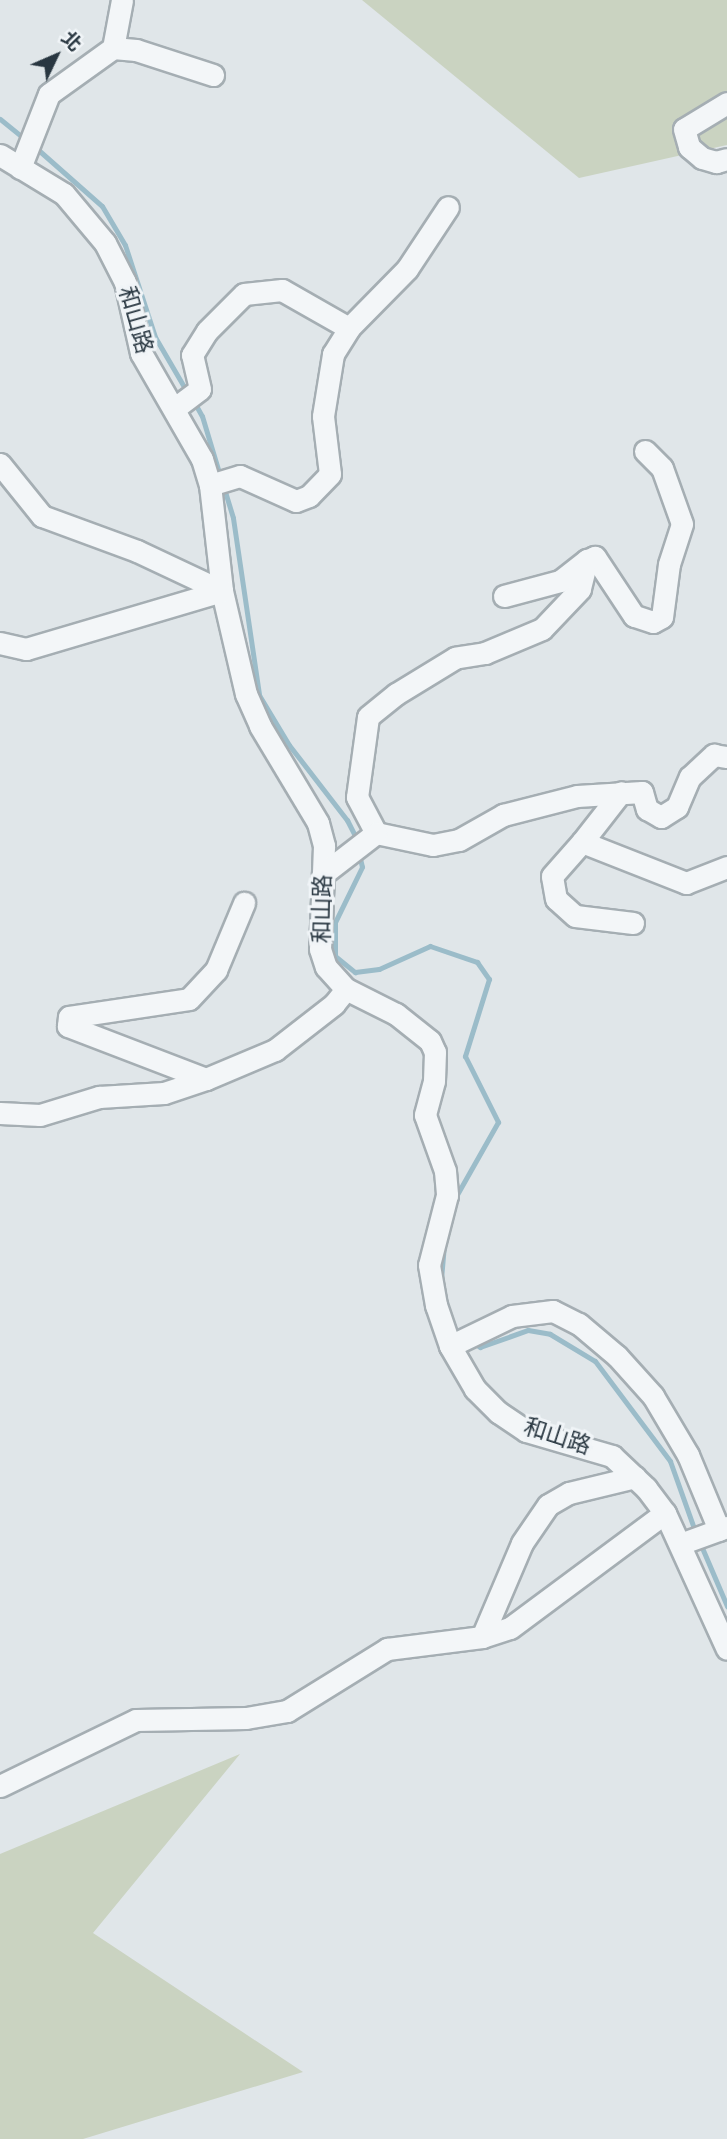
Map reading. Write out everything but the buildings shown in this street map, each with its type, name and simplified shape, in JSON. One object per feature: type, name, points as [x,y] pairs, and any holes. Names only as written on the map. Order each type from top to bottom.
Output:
[{"type":"street","points":[[113,48],[122,0]]},
{"type":"street","points":[[20,168],[49,94],[113,48],[136,50],[213,75]]},
{"type":"street","points":[[727,103],[684,130],[689,147],[702,158],[716,162],[727,159]]},
{"type":"street","name":"和山路","points":[[0,155],[64,194],[117,260],[141,353],[175,408],[210,485],[222,591],[246,694],[260,726],[318,823],[324,846],[320,949],[326,967],[346,989],[396,1014],[430,1041],[435,1052],[435,1081],[425,1115],[445,1171],[447,1195],[429,1265],[436,1305],[450,1346],[475,1389],[498,1412],[526,1431],[612,1456],[635,1477],[664,1513],[727,1649]]},
{"type":"street","points":[[210,485],[240,476],[296,501],[309,496],[330,474],[323,416],[333,354],[349,328],[407,269],[448,207]]},
{"type":"street","points":[[175,408],[200,389],[192,355],[206,331],[244,294],[282,290],[349,328]]},
{"type":"street","points":[[504,596],[560,581],[595,557],[634,616],[653,622],[662,617],[668,565],[682,524],[662,468],[645,451]]},
{"type":"street","points":[[0,464],[42,516],[137,551],[222,591]]},
{"type":"street","points":[[376,833],[357,796],[368,717],[396,694],[455,658],[485,653],[542,629],[580,589],[587,560]]},
{"type":"street","points":[[0,643],[26,649],[222,591]]},
{"type":"street","points":[[323,874],[376,833],[433,845],[459,840],[503,815],[577,796],[642,792],[647,809],[661,817],[677,807],[690,777],[714,755],[727,757]]},
{"type":"street","points":[[621,792],[552,876],[556,899],[575,916],[633,923]]},
{"type":"street","points":[[582,842],[686,883],[727,867]]},
{"type":"street","points":[[206,1079],[68,1026],[69,1017],[189,999],[216,970],[244,903]]},
{"type":"street","points":[[0,1113],[40,1115],[99,1097],[164,1093],[206,1079],[275,1050],[334,1004],[346,989]]},
{"type":"street","points":[[450,1346],[512,1316],[553,1311],[579,1324],[617,1356],[653,1396],[688,1455],[723,1528],[680,1544]]},
{"type":"street","points":[[482,1637],[522,1543],[548,1505],[569,1493],[635,1477]]},
{"type":"street","points":[[0,1786],[136,1720],[246,1718],[287,1711],[387,1649],[482,1637],[510,1628],[664,1513]]},
{"type":"green space","points":[[362,0],[727,0],[727,145],[579,178]]},
{"type":"green space","points":[[240,1754],[93,1933],[303,2072],[83,2139],[0,2139],[0,1854]]},
{"type":"waterway","points":[[0,119],[25,139]]},
{"type":"waterway","points":[[35,147],[102,206],[125,245],[155,337],[187,392]]},
{"type":"waterway","points":[[193,400],[202,416],[220,476]]},
{"type":"waterway","points":[[223,485],[233,518],[259,695],[289,745],[347,820],[357,840]]},
{"type":"waterway","points":[[359,854],[362,867],[335,922],[335,956],[355,972],[379,969],[430,946],[477,962],[489,979],[465,1056],[498,1122],[455,1198]]},
{"type":"waterway","points":[[441,1279],[444,1244]]},
{"type":"waterway","points":[[471,1341],[480,1347],[528,1330],[550,1334],[595,1361],[670,1461],[696,1534]]},
{"type":"waterway","points":[[700,1543],[727,1606]]}]
